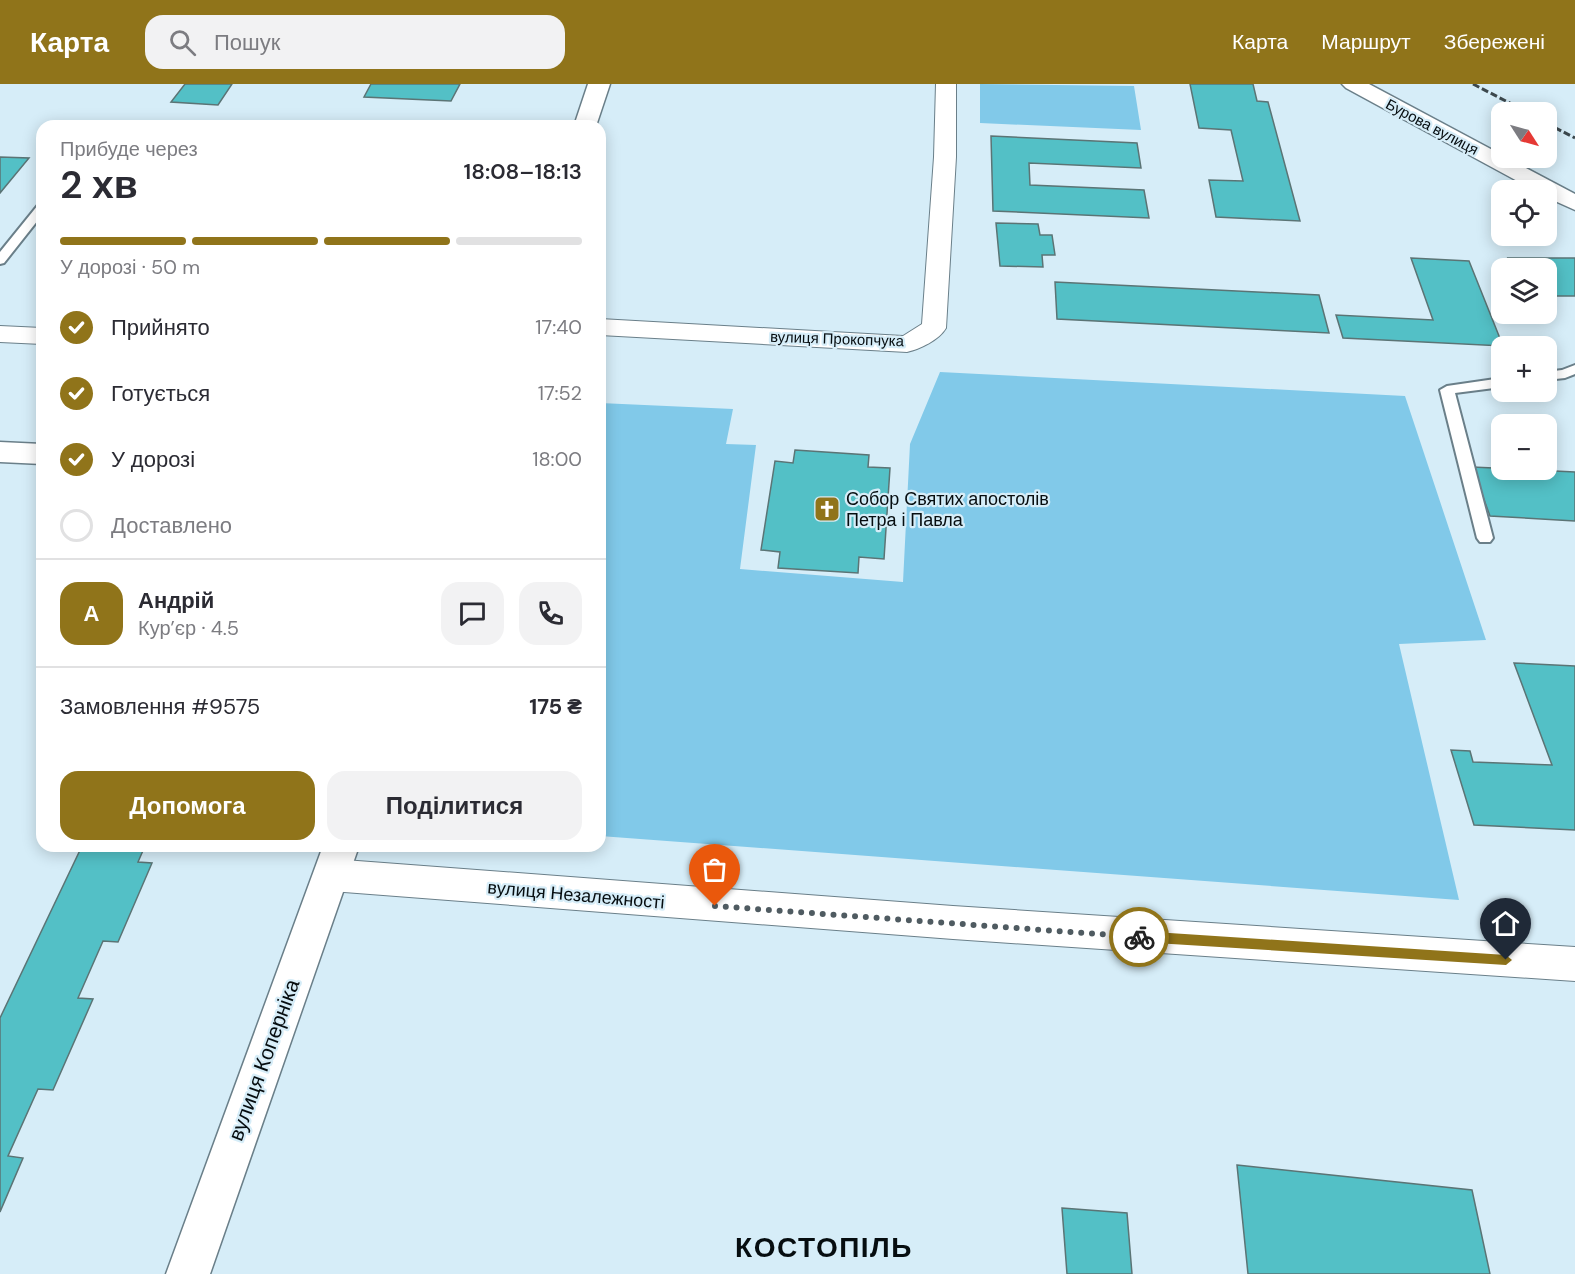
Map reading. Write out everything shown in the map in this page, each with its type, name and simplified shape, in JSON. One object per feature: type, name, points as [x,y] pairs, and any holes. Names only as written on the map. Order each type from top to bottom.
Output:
[{"type":"main road","points":[[587,120],[599,84]]},
{"type":"main road","name":"Бурова вулиця","points":[[1353,84],[1575,203]]},
{"type":"main road","points":[[0,452],[36,454]]},
{"type":"main road","name":"вулиця Коперніка","points":[[188,1274],[336,860]]},
{"type":"street","name":"вулиця Прокопчука","points":[[606,327],[907,344],[934,328],[945,157],[946,84]]},
{"type":"street","points":[[0,334],[36,336]]},
{"type":"street","name":"вулиця Незалежності","points":[[336,860],[596,897],[1241,944],[1575,964]]},
{"type":"lane","points":[[0,260],[36,215]]},
{"type":"lane","points":[[1557,375],[1575,369]]},
{"type":"lane","points":[[1485,538],[1447,390],[1491,384]]},
{"type":"shaded area","points":[[980,84],[1134,86],[1141,130],[980,123]]},
{"type":"shaded area","points":[[940,372],[1405,396],[1486,640],[1399,644],[1459,900],[606,836],[606,403],[733,409],[726,444],[756,445],[740,569],[903,582],[910,444]]},
{"type":"building","points":[[185,84],[232,84],[218,105],[171,102]]},
{"type":"building","points":[[371,84],[460,84],[451,101],[364,97]]},
{"type":"building","points":[[1190,84],[1253,84],[1257,101],[1268,102],[1300,221],[1216,217],[1209,180],[1243,181],[1231,130],[1199,128]]},
{"type":"building","points":[[991,136],[1137,143],[1141,168],[1029,163],[1030,185],[1144,190],[1149,218],[993,211]]},
{"type":"building","points":[[0,157],[29,158],[0,193]]},
{"type":"building","points":[[996,223],[1038,224],[1040,235],[1052,235],[1055,255],[1042,255],[1043,267],[1000,266]]},
{"type":"building","points":[[1411,258],[1469,261],[1491,316],[1491,324],[1494,324],[1499,336],[1491,336],[1491,345],[1343,338],[1336,315],[1433,320]]},
{"type":"building","points":[[1557,258],[1575,258],[1575,296],[1557,296]]},
{"type":"building","points":[[1055,282],[1319,295],[1329,333],[1057,319]]},
{"type":"building","name":"Собор Святих апостолів Петра і Павла","points":[[795,450],[869,455],[868,467],[890,468],[884,559],[859,557],[858,573],[778,568],[780,552],[761,550],[775,461],[793,463]]},
{"type":"building","points":[[1472,467],[1491,468],[1491,480],[1557,480],[1557,471],[1575,472],[1575,521],[1490,516]]},
{"type":"building","points":[[1514,663],[1575,666],[1575,830],[1474,825],[1451,750],[1470,751],[1473,762],[1552,765]]},
{"type":"building","points":[[79,852],[142,852],[138,862],[152,863],[118,942],[103,941],[78,998],[93,999],[53,1090],[38,1089],[8,1156],[23,1158],[0,1212],[0,1018]]},
{"type":"building","points":[[1237,1165],[1472,1190],[1490,1274],[1248,1274]]},
{"type":"building","points":[[1062,1208],[1127,1213],[1132,1274],[1067,1274]]},
{"type":"railway","points":[[1473,84],[1508,102]]},
{"type":"railway","points":[[1557,129],[1575,138]]},
{"type":"way so far","points":[[715,906],[1139,937]]},
{"type":"place","name":"Собор Святих апостолів Петра і Павла","points":[[827,509]]},
{"type":"district","name":"КОСТОПІЛЬ","points":[[824,1247]]},
{"type":"route","points":[[1139,937],[1506,960]]}]
